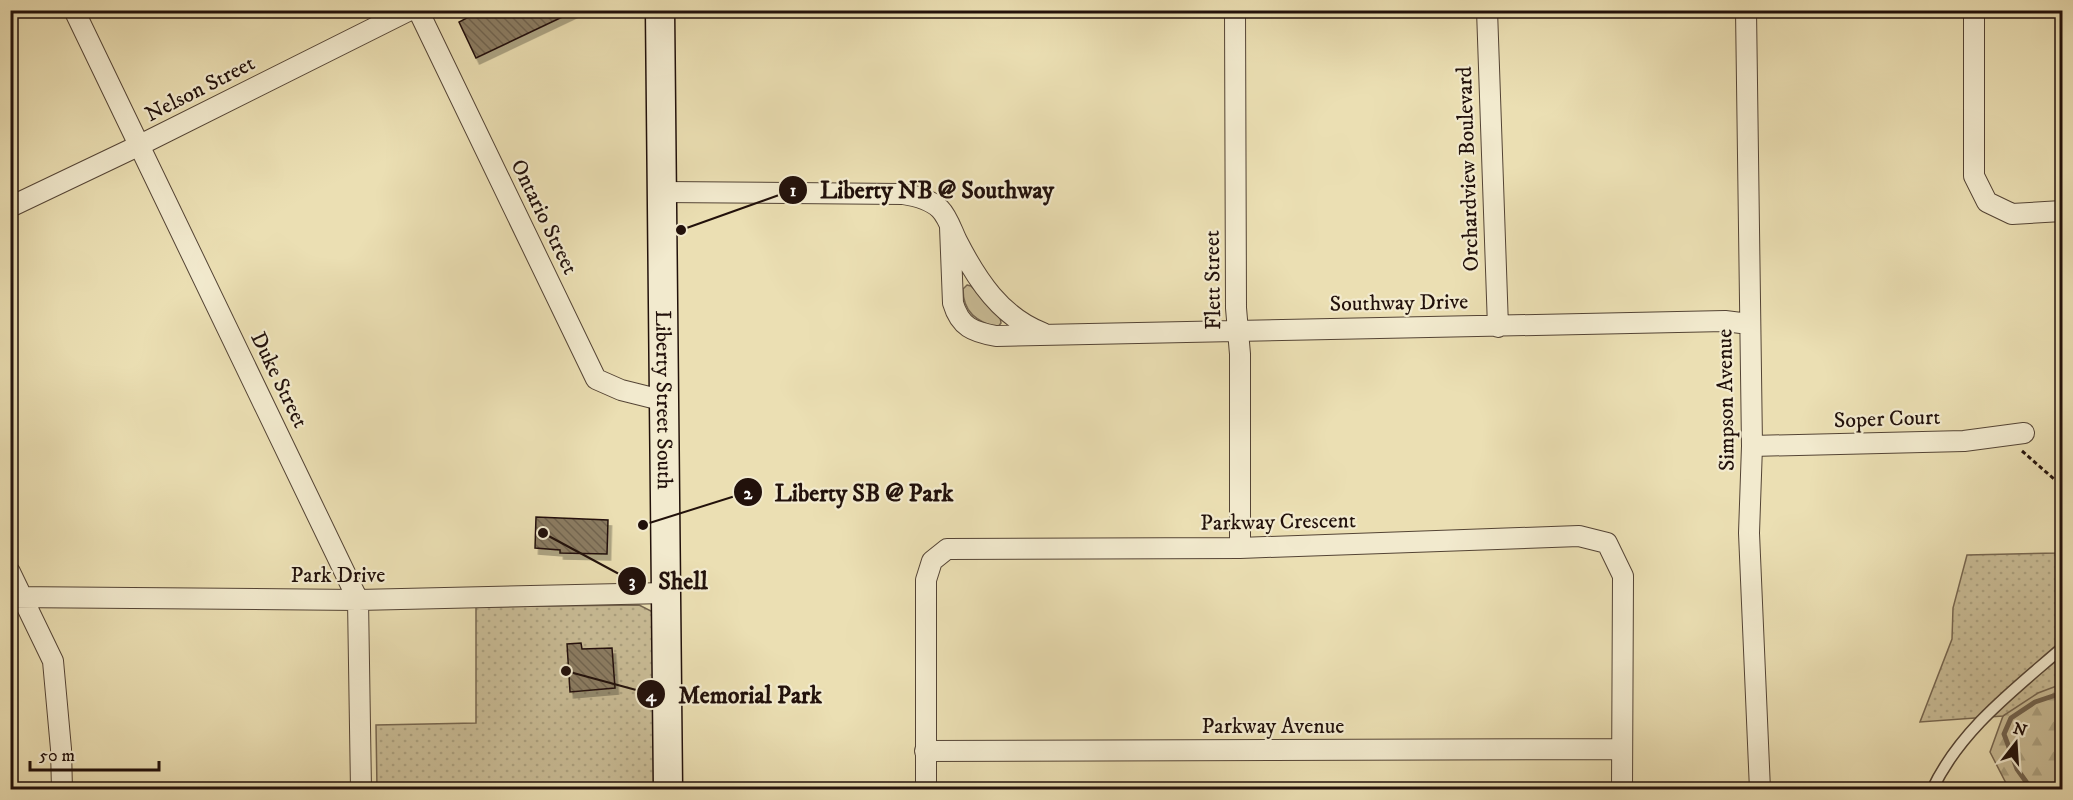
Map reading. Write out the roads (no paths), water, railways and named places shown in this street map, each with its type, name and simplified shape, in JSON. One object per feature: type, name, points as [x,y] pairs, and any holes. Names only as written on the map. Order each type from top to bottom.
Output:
[{"type":"main road","name":"Liberty Street South","points":[[660,10],[668,789]]},
{"type":"street","name":"Duke Street","points":[[74,10],[358,600],[361,789]]},
{"type":"street","name":"Nelson Street","points":[[10,207],[140,145],[410,10]]},
{"type":"street","name":"Ontario Street","points":[[418,10],[596,380],[621,390],[665,400]]},
{"type":"street","name":"Flett Street","points":[[1235,10],[1240,548]]},
{"type":"street","name":"Orchardview Boulevard","points":[[1486,10],[1498,327]]},
{"type":"street","name":"Simpson Avenue","points":[[1746,10],[1752,446],[1749,533],[1760,789]]},
{"type":"street","points":[[1974,10],[1974,176],[1987,202],[2012,214],[2062,211]]},
{"type":"street","name":"Southway Drive","points":[[662,192],[918,196],[941,209],[973,271],[987,290],[1020,321],[1048,335]]},
{"type":"street","name":"Southway Drive","points":[[950,227],[953,303],[961,321],[970,328],[996,336],[1725,321],[1749,324]]},
{"type":"street","name":"Soper Court","points":[[1752,446],[1964,441],[2014,434]]},
{"type":"street","name":"Parkway Crescent","points":[[926,789],[926,580],[932,561],[947,549],[1240,548],[1579,536],[1607,543],[1623,576],[1622,789]]},
{"type":"street","points":[[10,572],[17,597],[53,661],[61,748],[62,789]]},
{"type":"street","name":"Park Drive","points":[[17,597],[358,600],[666,593]]},
{"type":"street","name":"Parkway Avenue","points":[[925,751],[1622,749]]},
{"type":"lane","points":[[1932,789],[1959,744],[1990,711],[2062,648]]},
{"type":"waterway","points":[[2032,790],[2017,769],[2004,734],[2011,718],[2035,702],[2062,693]]},
{"type":"place","name":"Liberty NB @ Southway","points":[[681,230]]},
{"type":"place","name":"Liberty SB @ Park","points":[[643,525]]},
{"type":"place","name":"Shell","points":[[543,533]]},
{"type":"place","name":"Memorial Park","points":[[566,671]]}]
